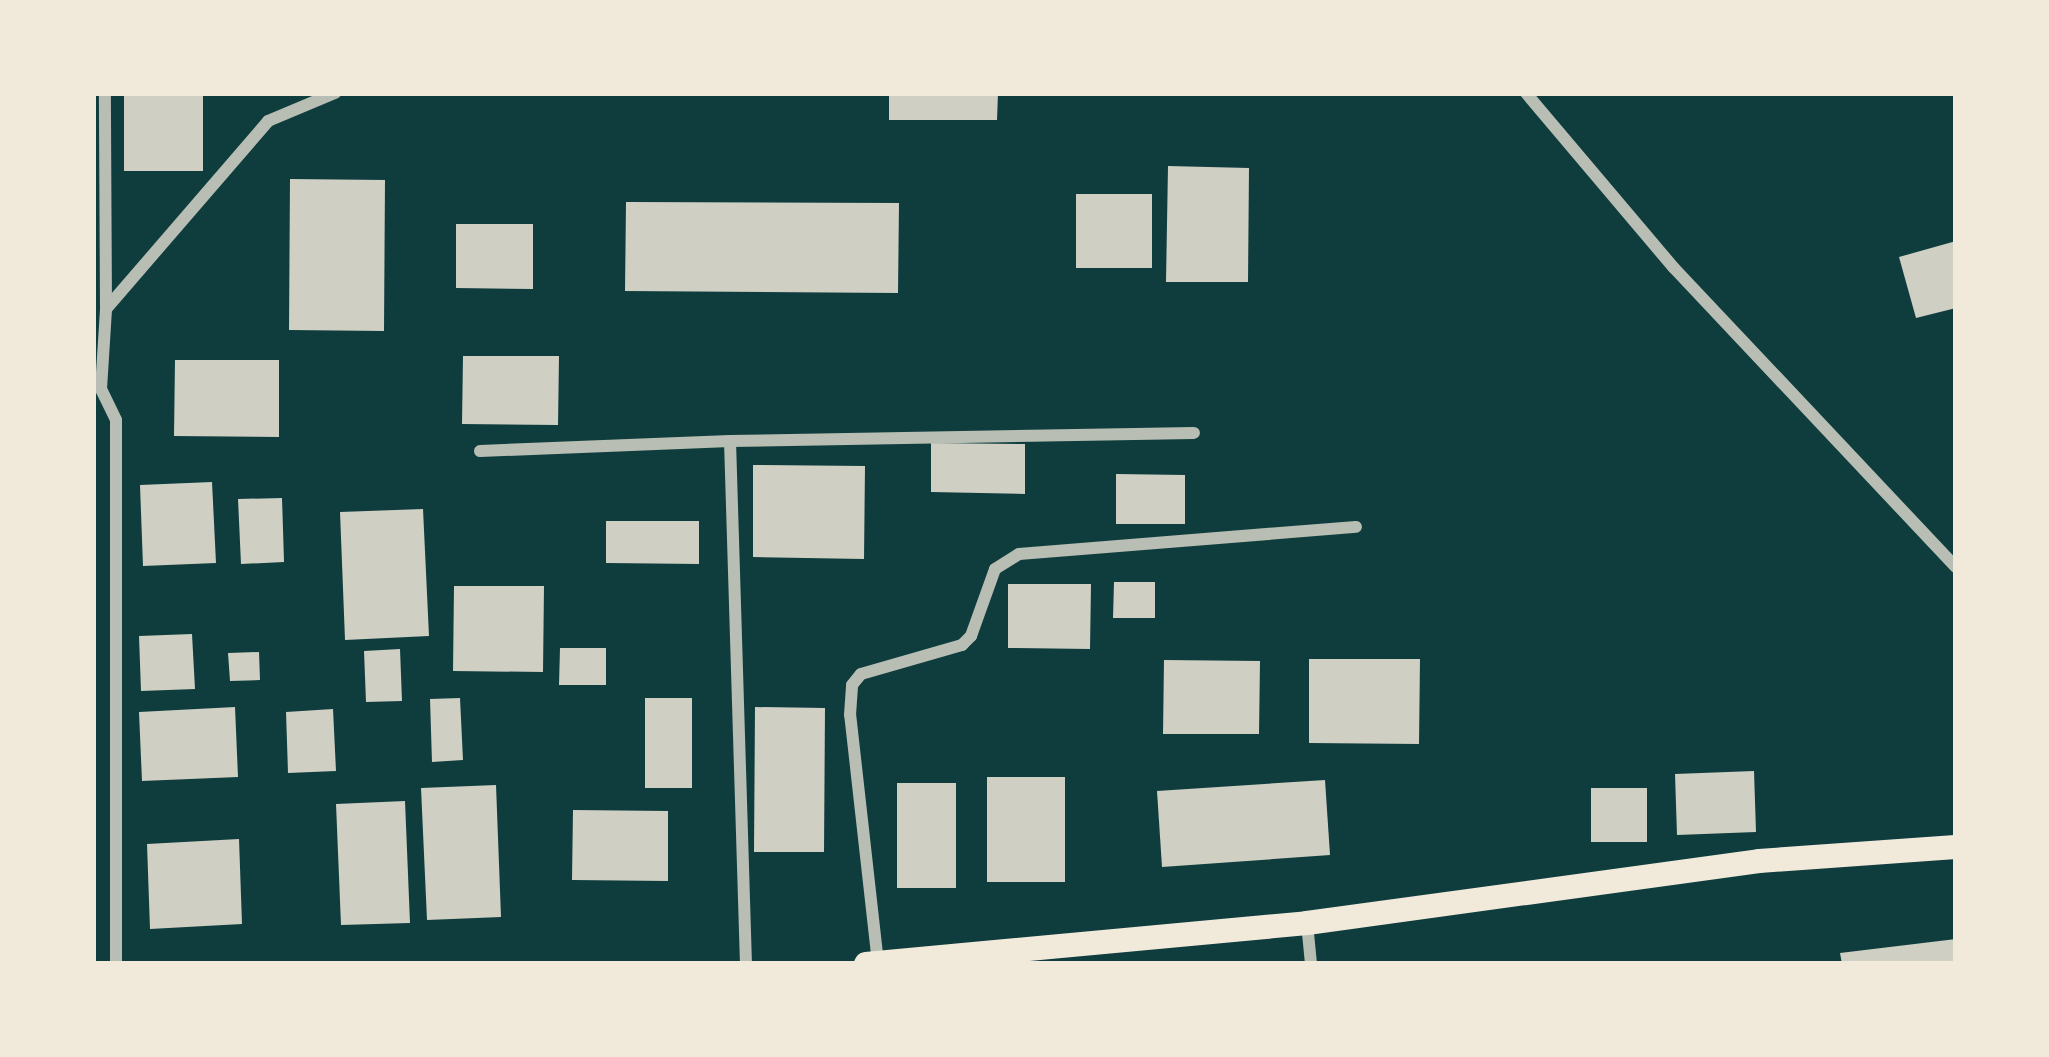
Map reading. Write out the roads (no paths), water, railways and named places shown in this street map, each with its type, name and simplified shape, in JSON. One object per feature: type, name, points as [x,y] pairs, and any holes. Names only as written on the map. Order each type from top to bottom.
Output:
[{"type":"main road","points":[[866,964],[1307,923],[1759,862],[1956,847]]},
{"type":"street","points":[[105,93],[106,309],[97,386],[116,420],[116,964]]},
{"type":"street","points":[[106,309],[268,122],[335,93]]},
{"type":"street","points":[[1526,93],[1674,268],[1956,567]]},
{"type":"street","points":[[480,451],[730,441],[1194,433]]},
{"type":"street","points":[[730,441],[746,964]]},
{"type":"street","points":[[878,963],[850,715],[852,686],[861,674],[962,644],[971,636],[995,569],[1019,554],[1356,527]]},
{"type":"street","points":[[1307,923],[1311,964]]}]
